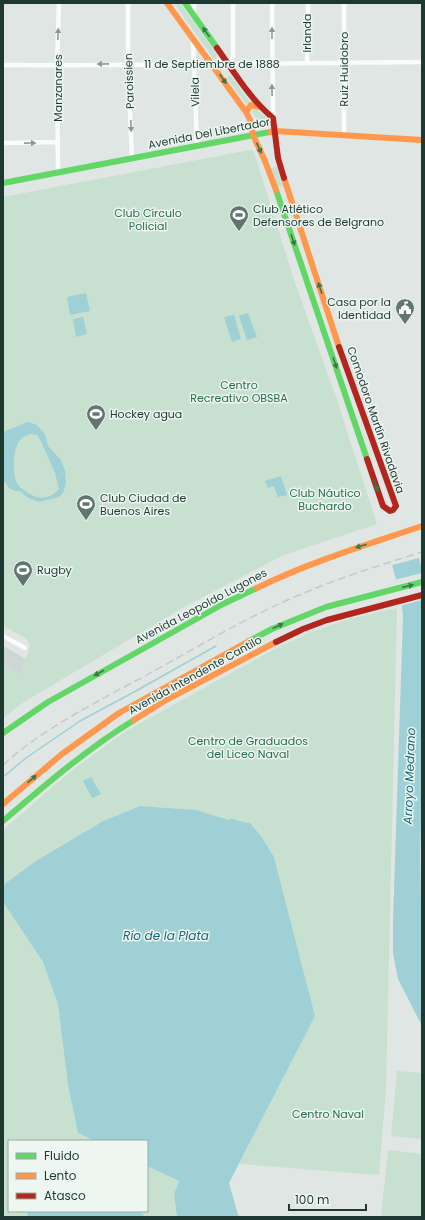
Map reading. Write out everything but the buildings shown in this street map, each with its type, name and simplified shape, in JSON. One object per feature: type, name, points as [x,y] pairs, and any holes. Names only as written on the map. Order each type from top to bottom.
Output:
[{"type":"main road","name":"Comodoro Martín Rivadavia","points":[[167,3],[246,112],[251,122],[253,136],[265,161],[383,506],[390,511],[396,506],[350,378],[286,187],[278,158],[273,118]]},
{"type":"main road","points":[[185,3],[261,108],[273,118]]},
{"type":"main road","points":[[246,112],[251,105],[261,108]]},
{"type":"main road","name":"Avenida Del Libertador","points":[[3,183],[275,131],[344,134],[422,140]]},
{"type":"main road","points":[[265,161],[272,164],[276,162],[278,158]]},
{"type":"main road","points":[[341,382],[350,378]]},
{"type":"main road","name":"Avenida Leopoldo Lugones","points":[[3,733],[48,702],[140,650],[283,575],[328,557],[422,526]]},
{"type":"main road","name":"Avenida Intendente Cantilo","points":[[3,804],[50,763],[87,735],[130,707],[210,661],[262,634],[305,615],[358,598],[422,582]]},
{"type":"main road","name":"Avenida Intendente Cantilo","points":[[3,821],[89,749],[166,700],[254,652],[303,629],[341,616],[422,595]]},
{"type":"street","name":"Manzanares","points":[[58,172],[57,65],[59,3]]},
{"type":"street","name":"Paroissien","points":[[128,3],[128,64],[132,158]]},
{"type":"street","points":[[194,3],[194,16]]},
{"type":"street","points":[[229,64],[233,56],[233,3]]},
{"type":"street","points":[[272,3],[273,118]]},
{"type":"street","name":"Irlanda","points":[[307,63],[308,3]]},
{"type":"street","name":"Ruiz Huidobro","points":[[344,3],[344,134]]},
{"type":"street","name":"Vilela","points":[[192,38],[196,146]]},
{"type":"street","name":"11 de Septiembre de 1888","points":[[3,65],[422,62]]},
{"type":"street","points":[[3,143],[58,142]]},
{"type":"street","points":[[3,636],[25,648]]},
{"type":"shaded area","points":[[3,646],[26,659],[21,676],[3,665]]},
{"type":"green space","points":[[174,3],[180,3],[217,54],[216,59],[212,57]]},
{"type":"green space","points":[[230,75],[250,103],[246,104],[227,78]]},
{"type":"green space","points":[[254,108],[266,117],[268,121],[259,123],[252,111]]},
{"type":"green space","points":[[250,150],[254,152],[293,277],[336,397],[377,524],[284,555],[184,607],[24,702],[3,718],[3,665],[21,676],[30,646],[27,639],[3,626],[3,197]]},
{"type":"green space","points":[[277,166],[283,186],[277,188],[271,168]]},
{"type":"green space","points":[[397,608],[386,1089],[379,1175],[239,1164],[315,1016],[274,857],[261,836],[250,823],[231,818],[229,820],[196,810],[140,806],[103,821],[36,861],[3,885],[3,830],[70,772],[126,731],[273,650],[311,632],[349,619]]},
{"type":"green space","points":[[3,902],[43,962],[58,1004],[68,1085],[78,1133],[93,1140],[8,1140],[8,1212],[28,1212],[27,1217],[3,1217]]},
{"type":"green space","points":[[397,1071],[422,1073],[422,1139],[391,1136]]},
{"type":"green space","points":[[388,1150],[422,1154],[422,1217],[381,1217]]},
{"type":"green space","points":[[148,1166],[179,1181],[174,1194],[177,1217],[144,1217],[143,1214],[140,1212],[148,1212]]},
{"type":"water","points":[[86,293],[90,311],[70,315],[67,297]]},
{"type":"water","points":[[248,313],[257,337],[247,340],[239,316]]},
{"type":"water","points":[[234,315],[241,339],[232,342],[224,317]]},
{"type":"water","points":[[83,317],[87,334],[76,337],[73,319]]},
{"type":"water","points":[[28,422],[37,425],[45,434],[48,446],[61,460],[65,471],[66,483],[63,493],[59,497],[38,502],[27,497],[20,491],[15,491],[9,488],[3,479],[3,432]],"holes":[[[29,434],[37,435],[55,473],[59,489],[51,496],[42,498],[33,496],[19,486],[15,479],[14,473],[15,453],[19,442],[22,438]]]},
{"type":"water","points":[[281,476],[287,495],[278,497],[274,487],[268,488],[265,481]]},
{"type":"water","name":"Arroyo Medrano","points":[[419,558],[422,570],[422,789],[420,853],[422,910],[422,1026],[398,979],[393,953],[403,616],[401,597],[392,565]]},
{"type":"water","points":[[91,777],[101,794],[92,798],[83,781]]},
{"type":"water","name":"Río de la Plata","points":[[140,806],[196,810],[229,820],[230,818],[250,823],[261,836],[274,857],[315,1016],[229,1183],[238,1215],[242,1217],[177,1217],[174,1194],[179,1181],[148,1166],[148,1140],[93,1140],[78,1133],[68,1085],[58,1004],[43,962],[3,902],[3,885],[36,861],[103,821]]},
{"type":"water","points":[[28,1212],[140,1212],[143,1214],[144,1217],[27,1217]]},
{"type":"pier","points":[[422,573],[422,600],[400,606],[394,580]]},
{"type":"waterway","points":[[3,777],[26,758],[80,721],[216,646]]},
{"type":"railway","points":[[3,765],[35,739],[69,717],[258,614],[329,583],[422,552]]},
{"type":"traffic: fast","points":[[185,3],[217,48]]},
{"type":"traffic: fast","points":[[3,183],[270,132]]},
{"type":"traffic: fast","points":[[276,190],[367,459]]},
{"type":"traffic: fast","points":[[249,641],[272,629],[326,607],[422,582]]},
{"type":"traffic: fast","points":[[3,733],[48,702],[223,604],[257,588]]},
{"type":"traffic: fast","points":[[3,821],[83,755],[134,720]]},
{"type":"traffic: slow","points":[[167,3],[246,112],[251,122],[253,135],[276,190]]},
{"type":"traffic: slow","points":[[246,112],[251,105],[260,107]]},
{"type":"traffic: slow","points":[[270,132],[275,131],[422,140]]},
{"type":"traffic: slow","points":[[284,178],[339,347]]},
{"type":"traffic: slow","points":[[257,588],[318,562],[422,526]]},
{"type":"traffic: slow","points":[[3,804],[62,754],[119,713],[249,641]]},
{"type":"traffic: slow","points":[[134,720],[166,700],[276,642]]},
{"type":"traffic: jam","points":[[217,48],[250,94],[273,118],[278,158],[284,178]]},
{"type":"traffic: jam","points":[[339,347],[396,506],[393,510],[390,511],[383,506],[367,459]]},
{"type":"traffic: jam","points":[[276,642],[303,629],[327,620],[422,595]]},
{"type":"place","name":"Club Atlético Defensores de Belgrano","points":[[239,232]]},
{"type":"place","name":"Casa por la Identidad","points":[[405,325]]},
{"type":"place","name":"Hockey agua","points":[[96,431]]},
{"type":"place","name":"Club Ciudad de Buenos Aires","points":[[86,521]]},
{"type":"place","name":"Rugby","points":[[23,587]]},
{"type":"park label","name":"Club Círculo Policial","points":[[148,219]]},
{"type":"park label","name":"Centro Recreativo OBSBA","points":[[239,391]]},
{"type":"park label","name":"Club Náutico Buchardo","points":[[325,499]]},
{"type":"park label","name":"Centro de Graduados del Liceo Naval","points":[[248,747]]},
{"type":"park label","name":"Centro Naval","points":[[328,1114]]}]
